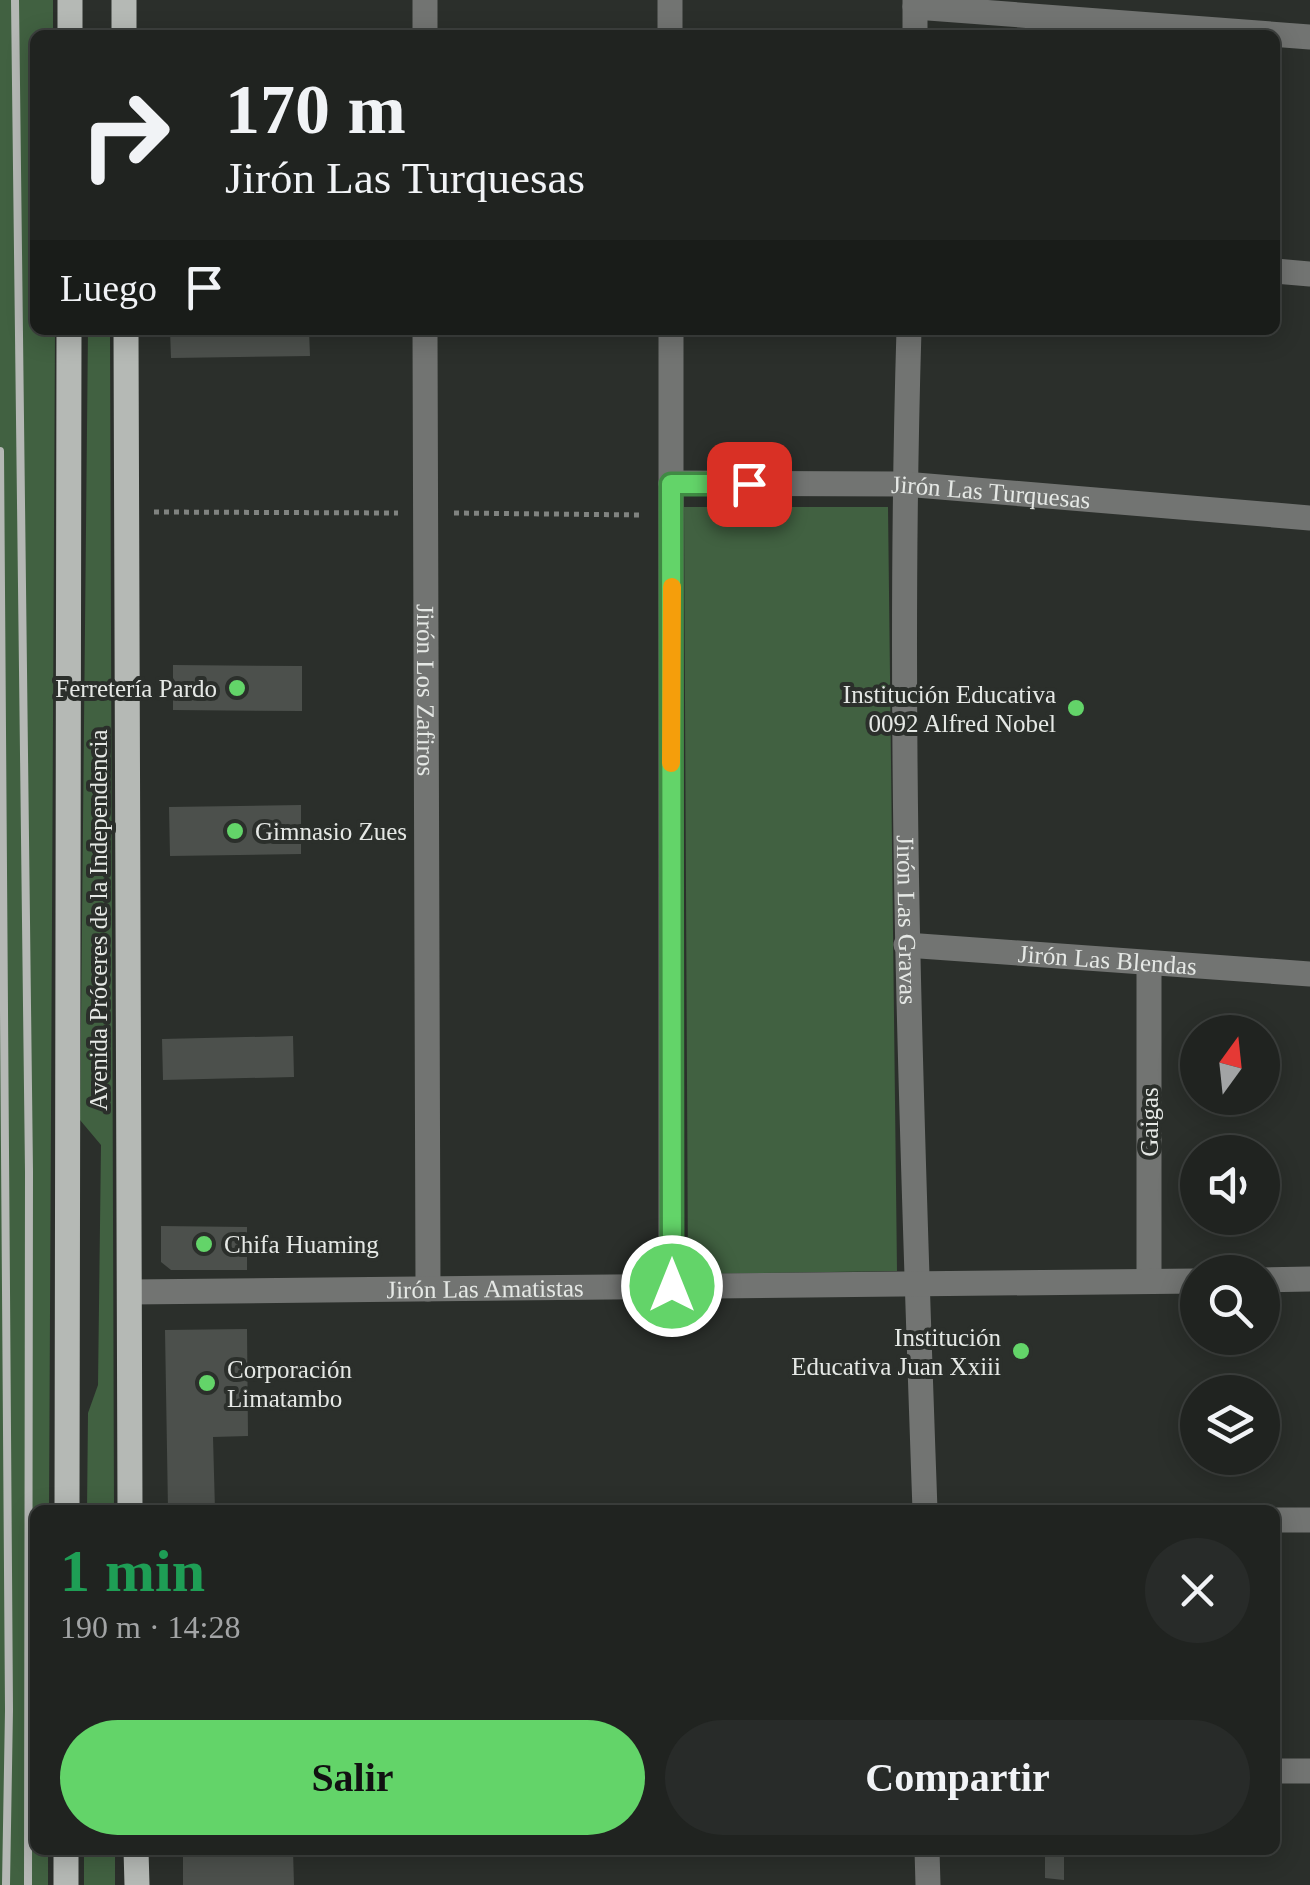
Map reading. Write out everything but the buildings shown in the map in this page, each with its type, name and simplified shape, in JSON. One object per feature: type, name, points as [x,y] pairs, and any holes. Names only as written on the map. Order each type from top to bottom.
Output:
[{"type":"main road","points":[[70,0],[70,30]]},
{"type":"main road","points":[[124,0],[124,30]]},
{"type":"main road","name":"Avenida Próceres de la Independencia","points":[[66,1505],[70,335]]},
{"type":"main road","name":"Avenida Próceres de la Independencia","points":[[126,335],[130,1505]]},
{"type":"main road","points":[[66,1855],[66,1885]]},
{"type":"main road","points":[[136,1855],[136,1885]]},
{"type":"street","points":[[425,0],[425,30]]},
{"type":"street","points":[[670,0],[670,30]]},
{"type":"street","points":[[915,30],[915,4],[1226,30]]},
{"type":"street","points":[[1280,34],[1310,37]]},
{"type":"street","points":[[1280,271],[1310,274]]},
{"type":"street","name":"Jirón Los Zafiros","points":[[425,335],[428,1289]]},
{"type":"street","points":[[671,335],[672,1286]]},
{"type":"street","name":"Jirón Las Gravas","points":[[909,335],[904,484],[906,945],[925,1505]]},
{"type":"street","name":"Jirón Las Turquesas","points":[[671,484],[904,484],[1310,518]]},
{"type":"street","name":"Jirón Las Blendas","points":[[906,945],[1310,974]]},
{"type":"street","name":"Gaigas","points":[[1149,1281],[1150,962]]},
{"type":"street","points":[[1280,1280],[1310,1279]]},
{"type":"street","name":"Jirón Las Amatistas","points":[[130,1292],[1180,1280]]},
{"type":"street","points":[[1280,1520],[1310,1520]]},
{"type":"street","points":[[1280,1771],[1310,1771]]},
{"type":"street","points":[[928,1855],[928,1885]]},
{"type":"green space","points":[[0,0],[53,0],[53,30],[30,30],[30,335],[55,335],[49,1505],[30,1505],[30,1855],[48,1855],[48,1885],[0,1885]]},
{"type":"green space","points":[[88,335],[110,335],[114,1505],[87,1505],[88,1413],[98,1385],[101,1145],[80,1120]]},
{"type":"green space","points":[[684,507],[888,507],[897,1271],[688,1274]]},
{"type":"green space","points":[[84,1855],[115,1855],[115,1885],[84,1885]]},
{"type":"railway","points":[[15,0],[29,1172],[28,1885]]},
{"type":"railway","points":[[0,451],[9,1710],[6,1885]]},
{"type":"slow traffic","points":[[671,763],[672,587]]},
{"type":"place","name":"Ferretería Pardo","points":[[237,688]]},
{"type":"place","name":"Institución Educativa 0092 Alfred Nobel","points":[[1076,708]]},
{"type":"place","name":"Gimnasio Zues","points":[[235,831]]},
{"type":"place","name":"Chifa Huaming","points":[[204,1244]]},
{"type":"place","name":"Institución Educativa Juan Xxiii","points":[[1021,1351]]},
{"type":"place","name":"Corporación Limatambo","points":[[207,1383]]},
{"type":"route","points":[[672,1286],[671,484],[749,484]]}]
